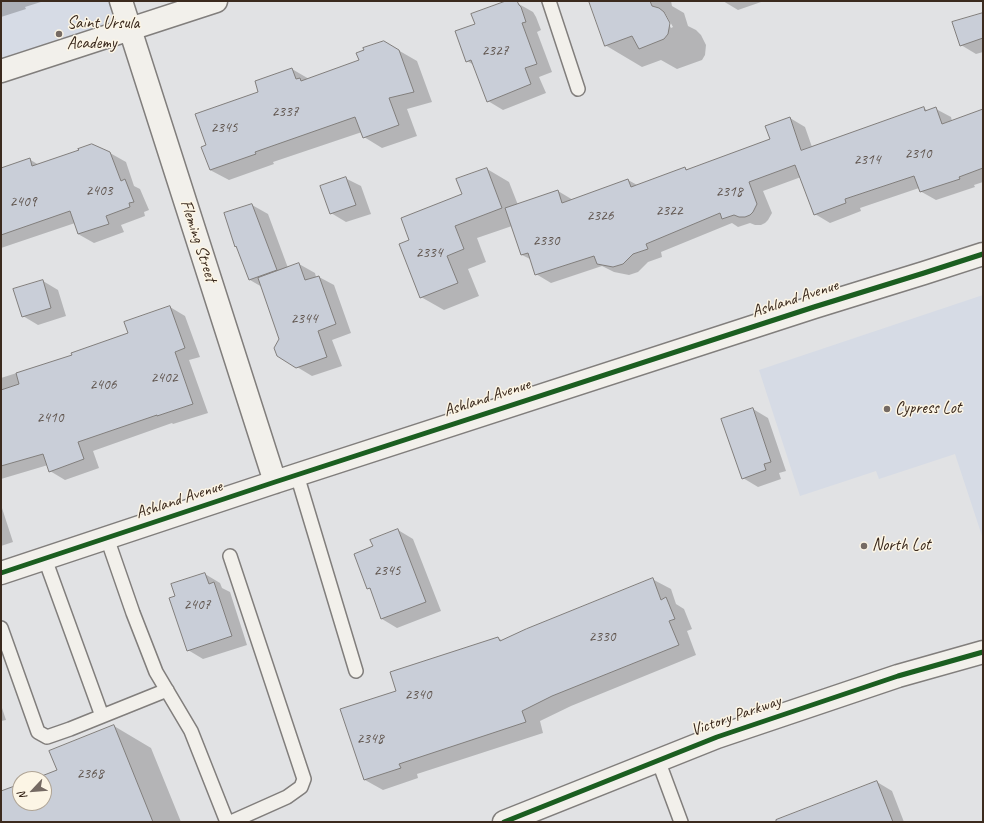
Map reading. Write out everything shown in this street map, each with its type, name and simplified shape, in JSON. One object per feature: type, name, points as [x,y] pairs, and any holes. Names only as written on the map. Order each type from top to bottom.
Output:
[{"type":"street","name":"Fleming Street","points":[[121,1],[274,482]]},
{"type":"street","points":[[1,72],[216,1]]},
{"type":"street","name":"Ashland Avenue","points":[[1,574],[274,482],[814,307],[983,254]]},
{"type":"street","name":"Victory Parkway","points":[[504,822],[717,737],[898,676],[983,652]]},
{"type":"lane","points":[[549,1],[578,89]]},
{"type":"lane","points":[[296,475],[356,671]]},
{"type":"lane","points":[[107,538],[132,613],[156,672],[191,731],[227,822]]},
{"type":"lane","points":[[230,556],[304,779],[301,787],[287,797],[231,822]]},
{"type":"lane","points":[[45,559],[102,716]]},
{"type":"lane","points":[[1,628],[38,732],[47,737],[167,690]]},
{"type":"lane","points":[[658,760],[681,822]]},
{"type":"shaded area","name":"Saint Ursula Academy","points":[[1,1],[121,1],[130,29],[1,71]]},
{"type":"shaded area","name":"Cypress Lot","points":[[983,295],[983,539],[955,454],[879,479],[876,471],[800,496],[759,370]]},
{"type":"building","points":[[506,1],[517,1],[521,7],[526,22],[522,23],[537,64],[525,68],[531,84],[487,102],[471,60],[466,62],[455,31],[475,24],[471,14]]},
{"type":"building","points":[[589,1],[650,1],[652,6],[659,8],[664,12],[670,23],[668,34],[664,39],[639,49],[632,36],[605,46]]},
{"type":"building","points":[[983,13],[983,38],[960,46],[952,22]]},
{"type":"building","points":[[384,41],[399,50],[414,92],[389,98],[399,125],[363,138],[355,117],[255,152],[256,154],[210,170],[201,147],[206,145],[195,114],[258,92],[255,81],[292,68],[296,79],[300,78],[301,81],[359,60],[356,53],[364,50],[363,48]]},
{"type":"building","points":[[924,107],[925,111],[936,107],[942,124],[983,109],[983,168],[959,177],[960,179],[920,192],[914,176],[845,199],[846,203],[814,215],[795,165],[749,182],[757,204],[750,215],[739,217],[734,215],[722,219],[720,213],[646,244],[648,249],[633,254],[623,264],[613,267],[597,264],[594,256],[535,275],[528,253],[521,255],[505,208],[558,190],[562,203],[628,179],[631,187],[685,167],[686,170],[770,139],[765,126],[790,117],[801,150]]},
{"type":"building","points":[[92,144],[110,152],[121,181],[125,179],[134,202],[129,203],[130,207],[106,216],[109,224],[78,234],[70,211],[1,235],[1,168],[30,158],[32,166]]},
{"type":"building","points":[[487,168],[502,208],[455,226],[464,249],[447,256],[458,283],[420,298],[399,244],[409,240],[401,218],[462,194],[456,179]]},
{"type":"building","points":[[346,177],[356,205],[330,214],[320,186]]},
{"type":"building","points":[[252,204],[277,270],[249,280],[236,246],[235,247],[224,213]]},
{"type":"building","points":[[299,263],[305,280],[319,276],[336,324],[318,331],[327,357],[296,368],[277,356],[274,348],[279,339],[258,278]]},
{"type":"building","points":[[43,280],[51,308],[22,317],[13,289]]},
{"type":"building","points":[[170,306],[185,348],[175,352],[193,404],[78,442],[84,459],[49,472],[43,454],[1,466],[1,390],[19,384],[16,373],[72,355],[71,353],[128,333],[124,322]]},
{"type":"building","points":[[753,408],[771,462],[764,464],[766,470],[742,479],[721,419]]},
{"type":"building","points":[[398,529],[426,602],[381,619],[370,588],[367,589],[354,554],[373,546],[370,540]]},
{"type":"building","points":[[205,573],[209,584],[214,582],[232,636],[187,651],[169,598],[175,596],[171,584]]},
{"type":"building","points":[[653,578],[661,600],[666,597],[675,619],[669,621],[679,645],[552,696],[522,711],[526,722],[399,764],[401,768],[364,780],[340,709],[396,691],[390,672],[498,637],[500,641]]},
{"type":"building","points":[[114,725],[153,822],[1,822],[1,791],[12,787],[12,811],[52,811],[52,772],[57,770],[49,751]]},
{"type":"building","points":[[877,781],[893,822],[776,822],[776,820]]},
{"type":"cycle path","points":[[1,573],[275,482],[814,307],[983,254]]},
{"type":"cycle path","points":[[504,822],[717,737],[898,676],[983,652]]},
{"type":"place","name":"Saint Ursula Academy","points":[[59,34]]},
{"type":"place","name":"Cypress Lot","points":[[887,409]]},
{"type":"place","name":"North Lot","points":[[864,546]]}]
